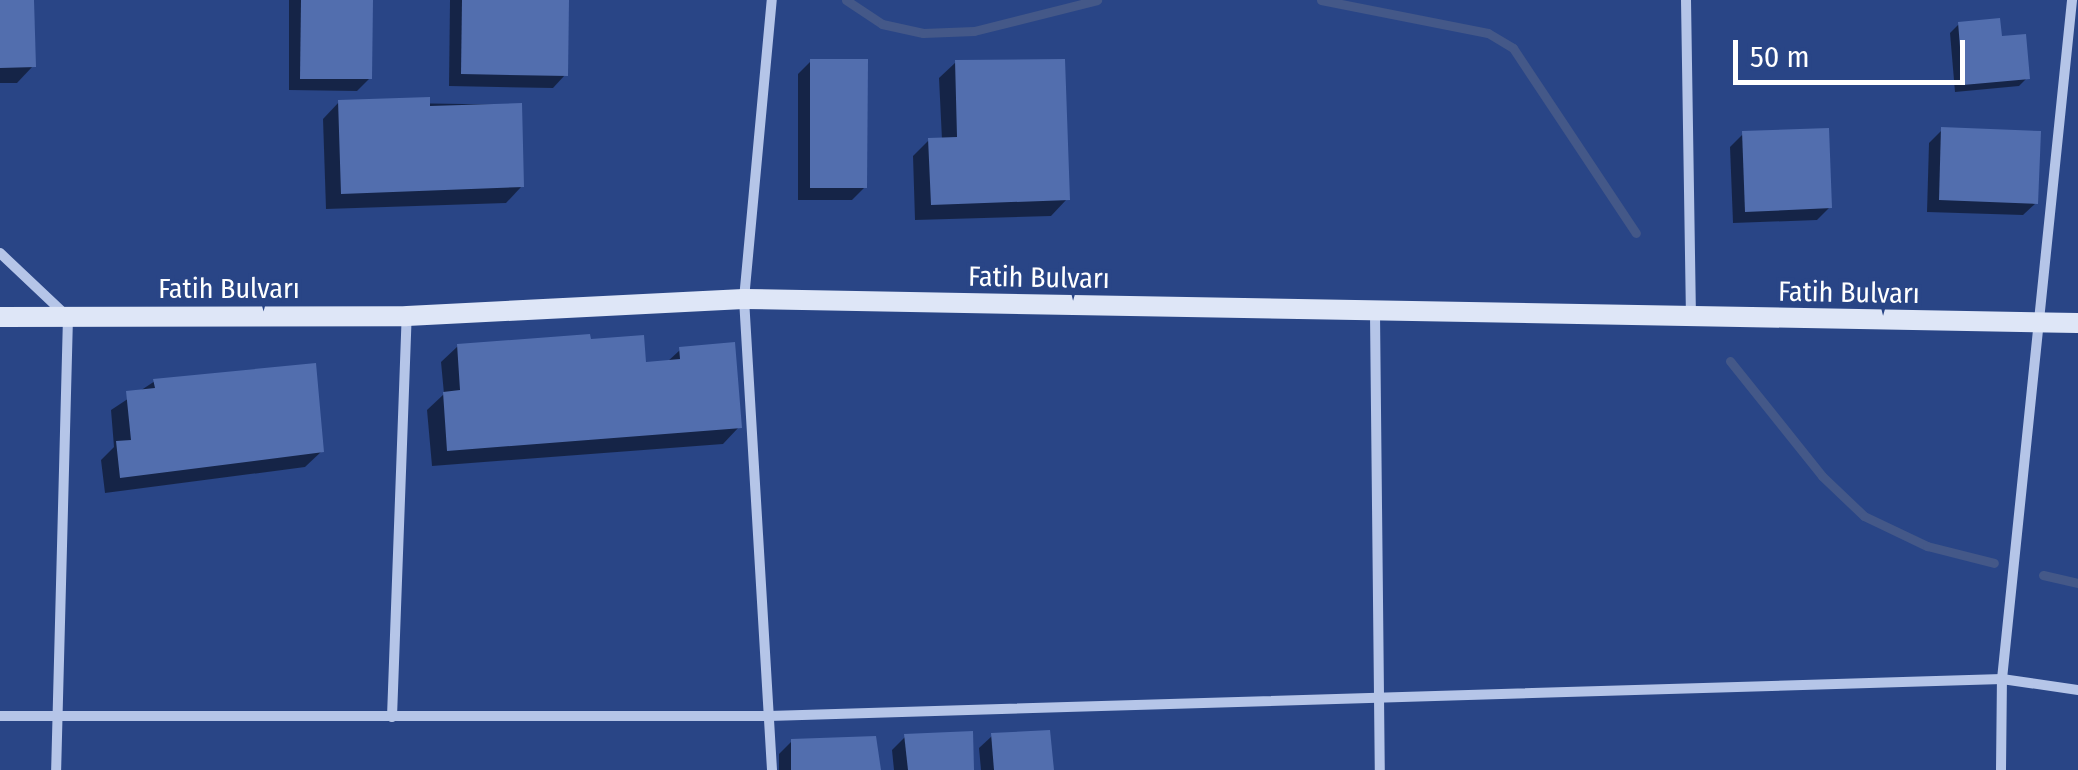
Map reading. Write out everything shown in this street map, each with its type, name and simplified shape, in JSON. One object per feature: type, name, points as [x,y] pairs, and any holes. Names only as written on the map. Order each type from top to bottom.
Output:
[{"type":"main road","name":"Fatih Bulvarı","points":[[0,316],[407,316],[744,299],[1375,314],[2078,322]]},
{"type":"street","points":[[772,0],[744,299],[772,770]]},
{"type":"street","points":[[1686,0],[1692,318]]},
{"type":"street","points":[[2001,770],[2002,679],[2035,322],[2072,0]]},
{"type":"street","points":[[0,253],[68,317],[56,770]]},
{"type":"street","points":[[1375,314],[1380,770]]},
{"type":"street","points":[[392,717],[407,316]]},
{"type":"street","points":[[0,716],[56,720],[768,716],[1380,693],[2002,679],[2078,690]]},
{"type":"building","points":[[0,0],[34,0],[36,67],[0,68]]},
{"type":"building","points":[[301,0],[373,0],[372,79],[300,79]]},
{"type":"building","points":[[462,0],[569,0],[568,76],[461,74]]},
{"type":"building","points":[[2000,18],[2002,36],[2026,34],[2030,79],[1963,85],[1958,22]]},
{"type":"building","points":[[810,59],[868,59],[867,188],[810,188]]},
{"type":"building","points":[[1065,59],[1070,200],[931,205],[928,138],[957,137],[955,60]]},
{"type":"building","points":[[430,97],[430,106],[522,103],[524,187],[341,194],[338,100]]},
{"type":"building","points":[[1941,127],[2041,131],[2038,204],[1939,200]]},
{"type":"building","points":[[1829,128],[1832,208],[1745,212],[1742,131]]},
{"type":"building","points":[[590,334],[591,339],[644,335],[646,362],[680,359],[679,347],[735,342],[742,428],[447,451],[443,392],[460,390],[457,344]]},
{"type":"building","points":[[316,363],[324,452],[120,478],[116,441],[131,440],[126,391],[155,388],[153,379]]},
{"type":"building","points":[[1050,730],[1054,770],[994,770],[991,733]]},
{"type":"building","points":[[973,731],[974,770],[908,770],[904,734]]},
{"type":"building","points":[[876,736],[881,770],[791,770],[791,739]]},
{"type":"waterway","points":[[846,0],[882,24],[923,33],[974,31],[1097,0]]},
{"type":"waterway","points":[[1321,0],[1488,33],[1513,48],[1636,233]]},
{"type":"waterway","points":[[1730,361],[1822,476],[1864,516],[1927,546],[1994,563]]},
{"type":"waterway","points":[[2043,575],[2078,583]]}]
